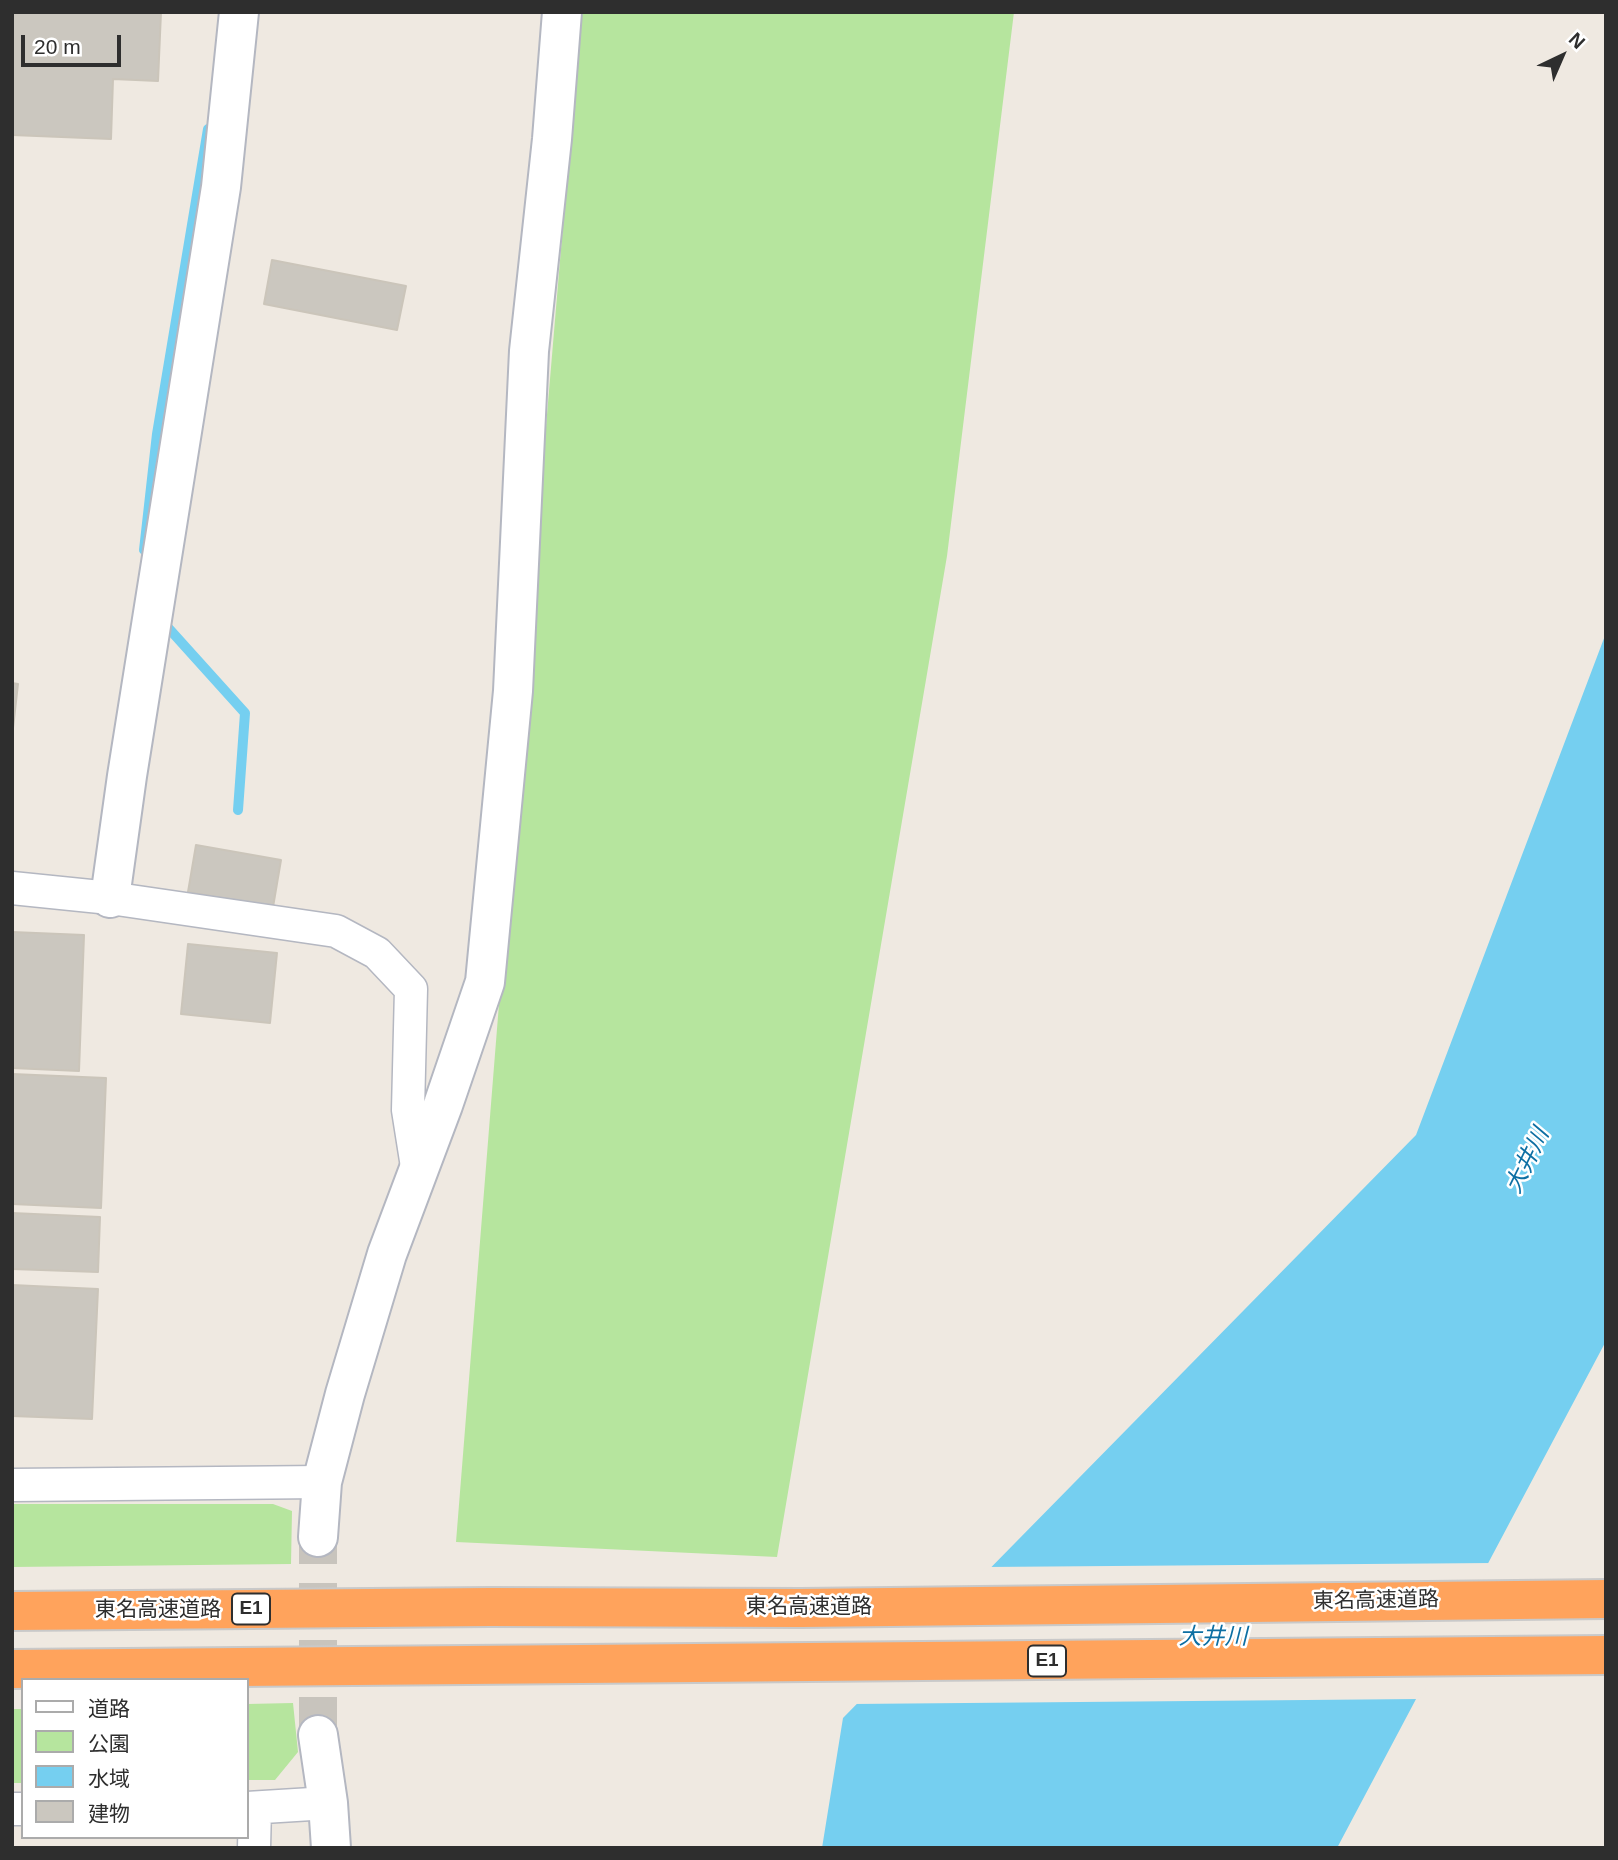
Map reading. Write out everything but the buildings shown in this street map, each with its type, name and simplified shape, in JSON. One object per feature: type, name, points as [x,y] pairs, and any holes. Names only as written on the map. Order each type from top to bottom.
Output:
[{"type":"highway","name":"東名高速道路","points":[[12,1611],[828,1607],[1606,1599]]},
{"type":"highway","name":"E1","points":[[12,1669],[1606,1655]]},
{"type":"street","points":[[110,898],[221,187],[239,12]]},
{"type":"street","points":[[318,1537],[322,1482],[387,1254],[443,1105],[485,982],[513,691],[529,351],[552,139],[562,12]]},
{"type":"street","points":[[12,888],[110,898],[336,931],[377,953],[411,989],[408,1110],[418,1173]]},
{"type":"street","points":[[12,1485],[322,1482]]},
{"type":"street","points":[[318,1735],[328,1802],[331,1848]]},
{"type":"street","points":[[254,1848],[251,1808],[328,1802]]},
{"type":"green space","points":[[581,12],[1014,12],[947,556],[777,1557],[456,1542]]},
{"type":"green space","points":[[12,1504],[273,1504],[292,1511],[291,1564],[12,1567]]},
{"type":"green space","points":[[293,1703],[298,1752],[275,1780],[248,1780],[248,1704]]},
{"type":"green space","points":[[12,1709],[21,1709],[21,1783],[12,1783]]},
{"type":"water","name":"大井川","points":[[1606,633],[1606,1341],[1337,1848],[822,1848],[843,1718],[1416,1135]]},
{"type":"pier","points":[[1492,1563],[1420,1699],[852,1704],[986,1567]]},
{"type":"waterway","points":[[144,550],[157,434],[208,129]]},
{"type":"waterway","points":[[163,622],[245,713],[238,810]]},
{"type":"tunnel","points":[[318,1537],[318,1735]]}]
